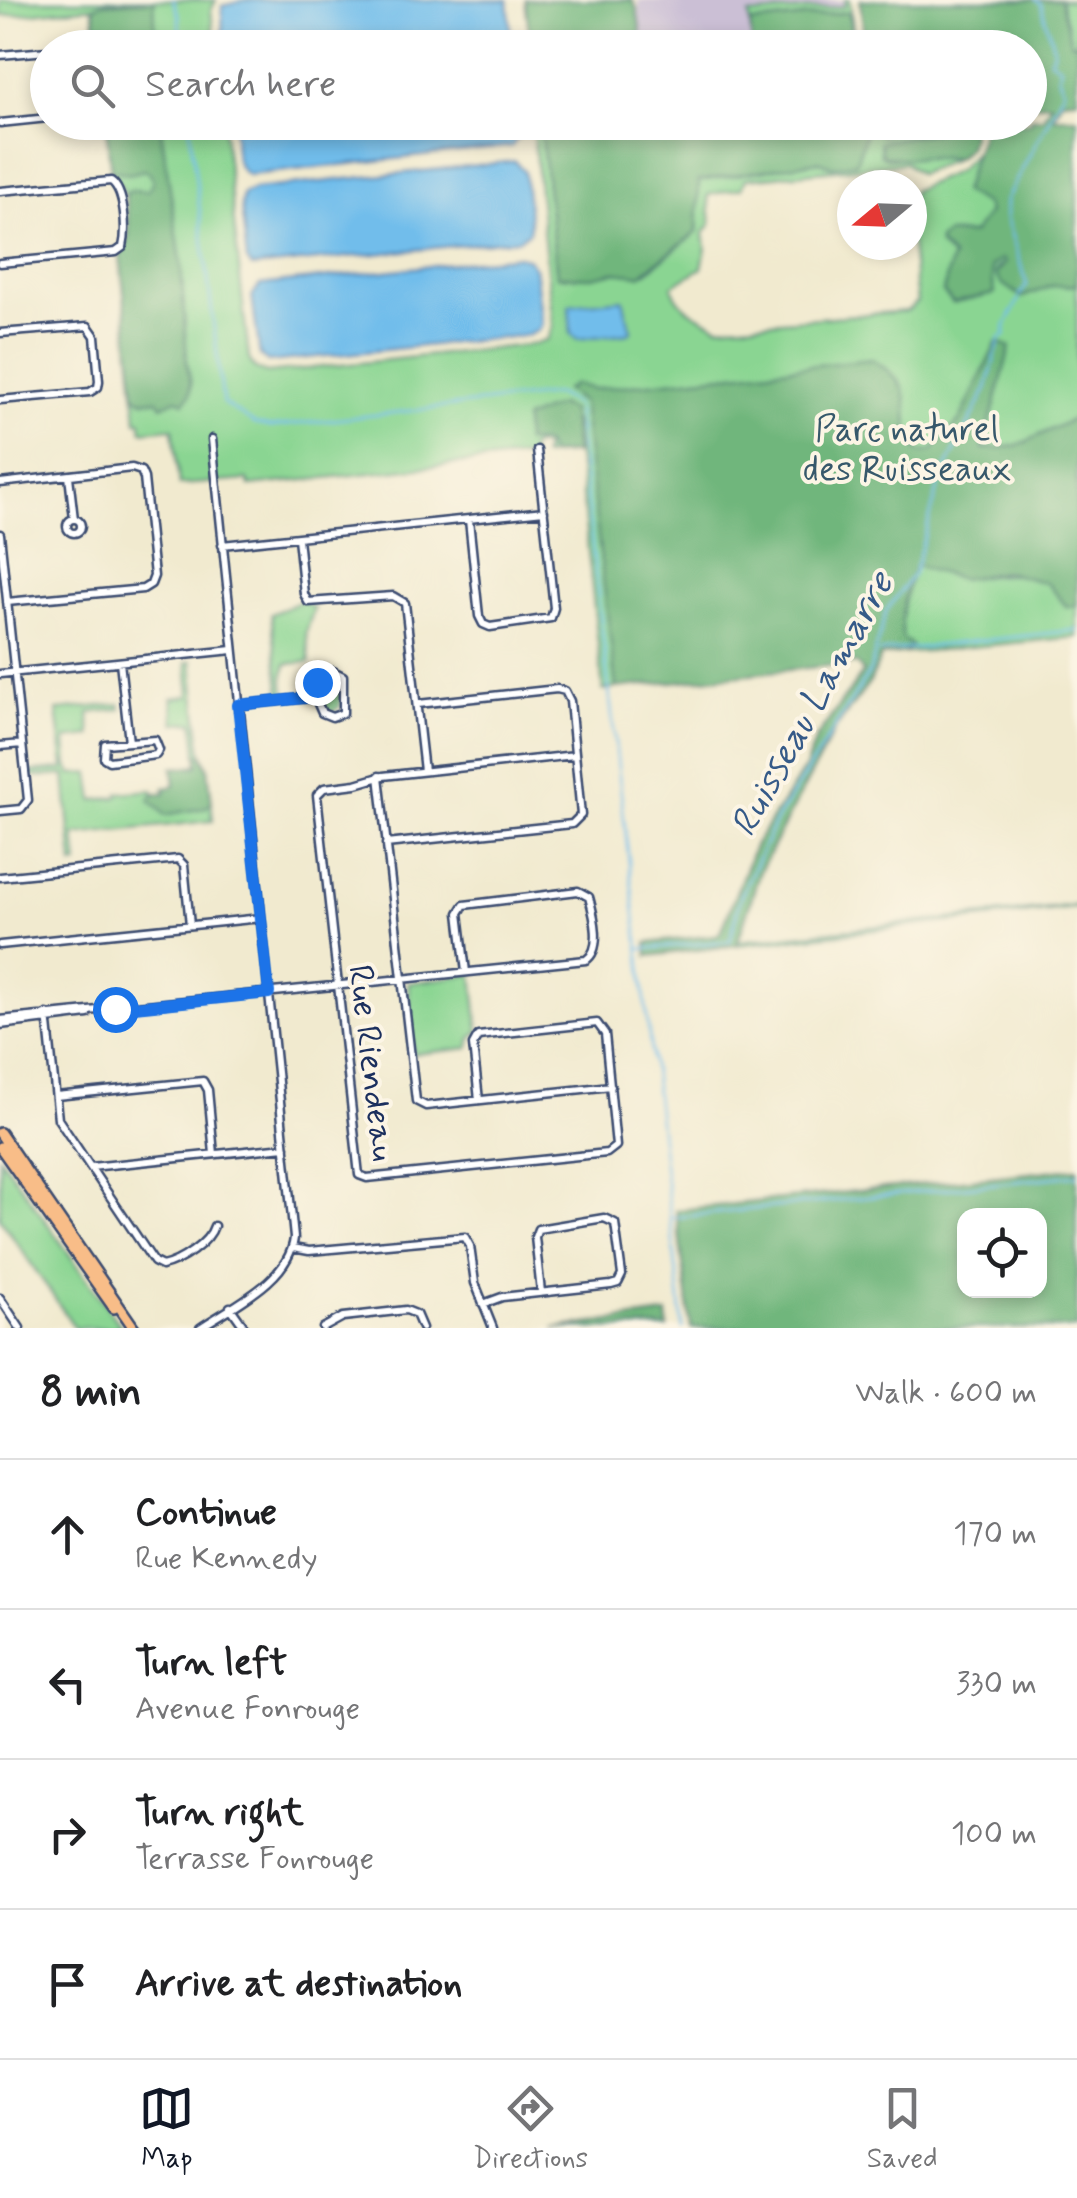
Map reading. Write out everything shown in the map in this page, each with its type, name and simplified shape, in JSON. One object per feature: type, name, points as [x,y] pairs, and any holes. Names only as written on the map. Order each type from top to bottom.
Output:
[{"type":"main road","points":[[0,1134],[130,1328]]},
{"type":"main road","points":[[0,1147],[130,1328]]},
{"type":"street","points":[[0,55],[30,52]]},
{"type":"street","points":[[0,123],[30,120]]},
{"type":"street","points":[[0,191],[112,181],[119,187],[125,238],[123,247],[116,252],[0,264]]},
{"type":"street","points":[[0,333],[88,326],[95,336],[99,381],[98,387],[90,392],[0,400]]},
{"type":"street","points":[[200,1328],[278,1272],[292,1248],[293,1226],[212,439]]},
{"type":"street","points":[[468,520],[481,622],[490,627],[543,622],[552,617],[537,450]]},
{"type":"street","points":[[0,483],[134,468],[140,471],[144,478],[154,576],[148,587],[7,602]]},
{"type":"street","points":[[69,476],[74,519]]},
{"type":"street","points":[[222,546],[544,512]]},
{"type":"street","points":[[0,534],[28,802],[21,809],[0,811]]},
{"type":"street","points":[[298,538],[308,602],[393,596],[404,600],[424,771]]},
{"type":"street","points":[[0,674],[233,650]]},
{"type":"street","points":[[120,662],[129,742]]},
{"type":"street","points":[[333,671],[343,676],[342,714],[325,716],[315,697],[321,674],[333,671]]},
{"type":"street","points":[[386,844],[576,822],[582,810],[570,701],[563,690],[418,704]]},
{"type":"street","points":[[238,705],[315,697]]},
{"type":"street","points":[[155,740],[158,752],[130,759],[104,758],[104,745],[129,742],[155,740]]},
{"type":"street","points":[[0,746],[22,744]]},
{"type":"street","points":[[479,1100],[476,1038],[594,1023],[601,1025],[605,1034],[611,1086],[426,1106],[416,1102],[379,776],[576,755]]},
{"type":"street","name":"Rue Riendeau","points":[[379,776],[358,784],[324,788],[319,792],[317,806],[355,1166],[362,1178],[607,1153],[616,1146],[611,1086]]},
{"type":"street","points":[[0,876],[178,859],[184,865],[190,924]]},
{"type":"street","points":[[0,1022],[586,960],[595,953],[591,902],[583,892],[462,906],[466,972]]},
{"type":"street","points":[[0,945],[261,918]]},
{"type":"street","points":[[47,1017],[58,1119],[158,1265],[170,1265],[190,1252],[211,1235],[214,1226]]},
{"type":"street","points":[[55,1096],[202,1080],[208,1090],[214,1154]]},
{"type":"street","points":[[90,1166],[284,1147]]},
{"type":"street","points":[[482,1304],[502,1297],[618,1283],[622,1275],[614,1221],[606,1218],[538,1228],[542,1292]]},
{"type":"street","points":[[292,1248],[309,1251],[463,1236],[470,1244],[474,1278],[492,1328]]},
{"type":"street","points":[[0,1298],[20,1328]]},
{"type":"street","points":[[230,1307],[244,1328]]},
{"type":"street","points":[[323,1328],[340,1318],[408,1310],[418,1316],[422,1328]]},
{"type":"shaded area","points":[[638,0],[845,0],[846,6],[750,15],[751,30],[641,30]]},
{"type":"green space","points":[[0,0],[216,0],[211,10],[213,30],[96,30],[93,7],[0,16]]},
{"type":"green space","points":[[154,0],[155,30],[105,30],[104,25],[96,26],[94,7],[102,3]]},
{"type":"green space","points":[[525,0],[632,0],[640,30],[529,30]]},
{"type":"green space","points":[[845,0],[850,0],[853,30],[850,30],[848,12],[750,23],[749,15],[845,6]]},
{"type":"green space","points":[[860,0],[1060,0],[1071,42],[1077,44],[1077,99],[1062,100],[1053,117],[1077,117],[1077,285],[1052,286],[1022,297],[1001,283],[996,274],[1005,263],[1002,259],[992,266],[994,294],[953,303],[943,292],[952,257],[939,245],[939,240],[947,234],[972,234],[988,213],[986,205],[963,192],[979,140],[1047,140],[1047,110],[1051,103],[1047,103],[1047,30],[863,30]]},
{"type":"green space","points":[[1060,0],[1077,0],[1077,44],[1071,43]]},
{"type":"green space","points":[[849,12],[851,30],[751,30],[750,23]]},
{"type":"green space","points":[[108,140],[225,140],[249,359],[255,369],[267,373],[536,344],[548,339],[553,326],[534,140],[542,140],[557,276],[647,272],[697,232],[699,181],[819,161],[832,167],[856,163],[863,140],[890,140],[880,142],[881,155],[887,158],[957,158],[927,171],[914,170],[905,163],[746,179],[742,188],[708,195],[711,224],[704,233],[702,268],[672,286],[685,306],[718,326],[907,311],[917,302],[913,260],[927,260],[927,184],[957,171],[975,152],[963,192],[986,205],[988,213],[973,234],[948,234],[939,240],[939,246],[952,257],[943,292],[953,303],[993,294],[992,266],[1003,259],[1005,263],[996,274],[1001,283],[1022,297],[1052,286],[1077,285],[1077,561],[944,574],[1021,575],[1046,583],[1067,607],[1077,606],[1077,637],[905,653],[911,646],[902,639],[903,607],[910,576],[607,605],[616,688],[603,690],[574,420],[576,453],[542,456],[544,448],[538,445],[530,448],[531,456],[250,486],[248,480],[179,485],[173,428],[142,431],[141,421],[137,421],[120,255],[128,238],[129,214],[118,182],[111,176]]},
{"type":"green space","points":[[108,140],[163,140],[181,261],[191,384],[190,395],[184,402],[177,399],[162,406],[158,400],[142,400],[135,395],[120,255],[129,235],[125,195],[132,190],[148,191],[153,181],[144,170],[130,174],[111,170]]},
{"type":"green space","points":[[542,140],[863,140],[856,163],[832,167],[819,161],[699,181],[697,232],[640,275],[615,272],[592,277],[557,276]]},
{"type":"green space","points":[[970,140],[957,158],[881,155],[880,142]]},
{"type":"green space","name":"Parc naturel des Ruisseaux","points":[[997,342],[1010,347],[983,449],[1017,446],[1077,417],[1077,606],[1067,607],[1047,583],[1005,572],[960,579],[916,566],[902,611],[903,639],[911,645],[905,653],[881,656],[870,682],[835,729],[760,871],[737,945],[648,956],[647,943],[721,932],[754,846],[805,768],[816,738],[863,672],[856,663],[616,688],[582,403],[565,390],[574,384],[594,389],[872,359],[900,383],[907,404],[908,426],[919,452],[932,451],[960,420]]},
{"type":"green space","points":[[559,405],[571,410],[576,453],[550,455],[544,443],[525,442],[524,419]]},
{"type":"green space","points":[[302,601],[314,608],[306,633],[310,662],[286,664],[286,696],[281,697],[271,614]]},
{"type":"green space","points":[[192,661],[213,821],[75,835],[78,864],[73,865],[65,775],[29,777],[29,772],[64,769],[57,710],[120,704],[121,709],[89,713],[91,736],[66,739],[68,766],[72,774],[90,773],[94,800],[118,797],[119,793],[165,793],[165,788],[175,787],[173,768],[198,765],[194,722],[175,723],[172,698],[190,696],[187,662]]},
{"type":"green space","points":[[328,674],[339,678],[340,706],[332,712],[324,710],[320,682]]},
{"type":"green space","points":[[197,755],[202,755],[208,768],[212,803],[165,815],[149,799],[175,786],[173,768],[198,766]]},
{"type":"green space","points":[[1077,908],[737,945],[739,941]]},
{"type":"green space","points":[[473,974],[479,1032],[469,1048],[413,1054],[408,983]]},
{"type":"green space","points":[[0,1157],[122,1328],[75,1328],[0,1218]]},
{"type":"green space","points":[[1077,1168],[1077,1328],[691,1328],[676,1210]]},
{"type":"green space","points":[[667,1314],[668,1328],[553,1328]]},
{"type":"water","points":[[245,0],[508,0],[511,30],[223,30],[222,6]]},
{"type":"water","points":[[235,140],[516,140],[512,146],[249,175],[239,166]]},
{"type":"water","points":[[515,161],[524,171],[530,225],[529,232],[519,239],[252,267],[247,261],[241,205],[243,194],[254,189]]},
{"type":"water","points":[[519,256],[529,259],[535,268],[542,324],[529,335],[268,362],[260,356],[252,296],[260,285]]},
{"type":"water","points":[[623,299],[631,331],[578,339],[571,334],[569,305]]},
{"type":"waterway","points":[[173,0],[179,30]]},
{"type":"waterway","name":"Ruisseau Lamarre","points":[[1036,0],[1041,4],[1054,49],[1050,60],[1061,67],[1058,76],[1064,90],[1047,122]]},
{"type":"waterway","points":[[191,140],[223,403],[255,424],[271,427],[557,394],[576,405],[683,1328]]},
{"type":"waterway","name":"Ruisseau Lamarre","points":[[1020,295],[1027,285],[1006,218],[1006,200],[1038,140]]},
{"type":"waterway","name":"Ruisseau Lamarre","points":[[641,949],[730,941],[740,898],[775,822],[870,671],[886,611],[914,573],[941,478],[987,388],[1000,338],[1005,336],[1019,299]]},
{"type":"waterway","points":[[880,652],[1077,630]]},
{"type":"waterway","points":[[671,1218],[1077,1175]]},
{"type":"route","points":[[115,1009],[269,993],[238,705],[315,697],[317,682]]}]
